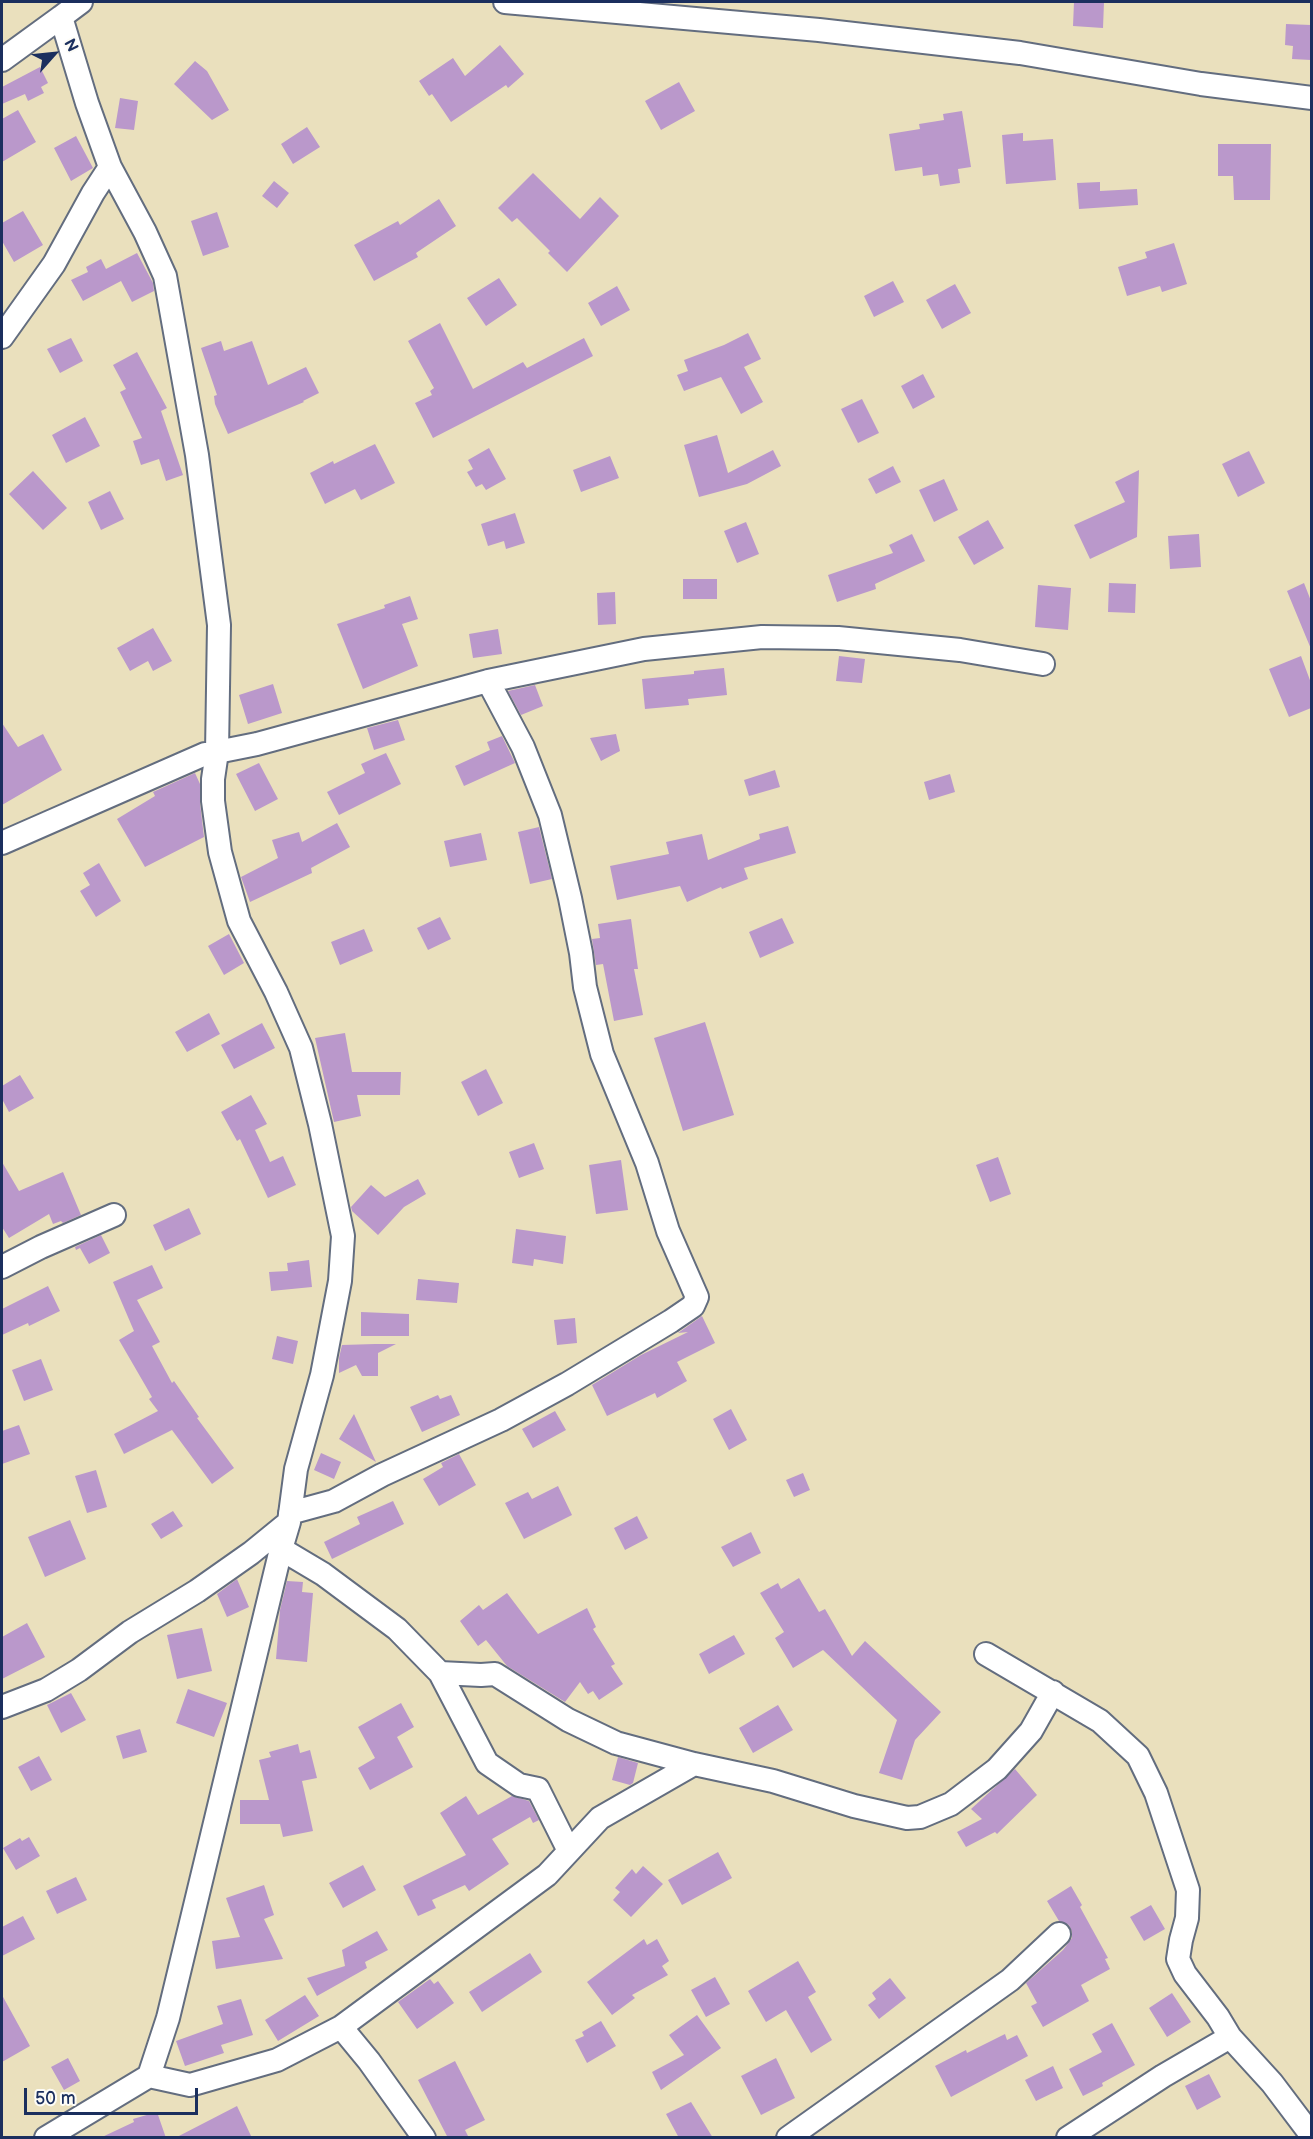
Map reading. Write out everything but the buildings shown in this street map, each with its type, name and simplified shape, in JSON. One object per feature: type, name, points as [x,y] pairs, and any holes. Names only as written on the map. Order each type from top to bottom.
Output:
[{"type":"street","points":[[2,60],[81,2]]},
{"type":"street","points":[[505,2],[819,30],[1020,53],[1201,84],[1311,98]]},
{"type":"street","points":[[46,2138],[149,2076],[168,2018],[289,1518],[296,1469],[322,1375],[340,1281],[343,1236],[323,1135],[301,1048],[276,992],[239,921],[220,852],[213,801],[213,778],[218,752],[219,625],[197,455],[165,276],[110,166],[87,103],[61,18]]},
{"type":"street","points":[[2,337],[54,264],[110,166]]},
{"type":"street","points":[[2,843],[205,754],[257,744],[488,681],[644,648],[762,638],[849,639],[960,650],[1043,664]]},
{"type":"street","points":[[2,1707],[46,1690],[79,1670],[130,1632],[197,1591],[251,1553],[289,1518],[334,1501],[382,1475],[501,1420],[567,1384],[693,1306],[697,1297],[668,1231],[647,1163],[602,1054],[585,987],[570,898],[550,815],[523,747],[488,681]]},
{"type":"street","points":[[2,1267],[114,1215]]},
{"type":"street","points":[[281,1549],[323,1574],[397,1629],[440,1672],[487,1763],[519,1785],[538,1788],[569,1851]]},
{"type":"street","points":[[986,1654],[1100,1721],[1138,1756],[1156,1793],[1188,1890],[1187,1918],[1178,1959],[1185,1974],[1218,2017],[1230,2037],[1272,2083],[1311,2136]]},
{"type":"street","points":[[440,1672],[481,1676],[495,1674],[568,1720],[616,1743],[694,1764],[773,1781],[907,1818],[920,1817],[951,1804],[997,1769],[1031,1731],[1053,1692]]},
{"type":"street","points":[[149,2076],[190,2085],[277,2060],[340,2027],[547,1875],[600,1818],[694,1764]]},
{"type":"street","points":[[788,2138],[1010,1980],[1059,1934]]},
{"type":"street","points":[[340,2027],[369,2061],[424,2138]]},
{"type":"street","points":[[1068,2138],[1163,2076],[1230,2037]]}]
